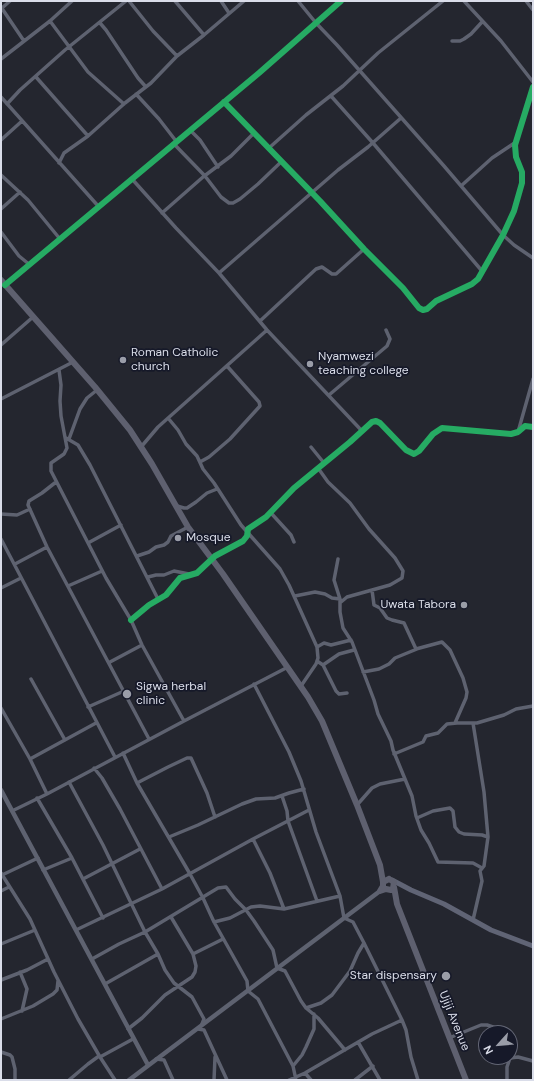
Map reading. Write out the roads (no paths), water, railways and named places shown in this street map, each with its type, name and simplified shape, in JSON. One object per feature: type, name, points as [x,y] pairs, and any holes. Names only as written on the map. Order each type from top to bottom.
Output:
[{"type":"highway","points":[[3,282],[118,414],[141,447],[188,527],[301,686],[322,721],[380,865],[388,880],[394,884],[397,904]]},
{"type":"highway","points":[[380,892],[388,880]]},
{"type":"highway","points":[[380,892],[391,890],[394,887]]},
{"type":"highway","points":[[387,890],[397,904]]},
{"type":"highway","name":"Ujiji Avenue","points":[[397,904],[466,1080]]},
{"type":"main road","points":[[388,880],[444,904],[491,930],[533,946]]},
{"type":"main road","points":[[394,887],[411,890]]},
{"type":"street","points":[[10,1],[1,8],[24,41]]},
{"type":"street","points":[[1,59],[50,21],[72,1]]},
{"type":"street","points":[[7,104],[20,90],[69,47],[126,1]]},
{"type":"street","points":[[129,1],[153,31],[177,56]]},
{"type":"street","points":[[175,1],[204,35]]},
{"type":"street","points":[[221,1],[230,13]]},
{"type":"street","points":[[59,163],[64,153],[88,136],[124,104],[146,87],[177,56],[244,1]]},
{"type":"street","points":[[298,1],[316,24],[461,186],[502,235],[533,258]]},
{"type":"street","points":[[3,282],[30,265],[316,24],[341,1]]},
{"type":"street","points":[[269,148],[306,115],[331,96],[358,70],[443,1]]},
{"type":"street","points":[[464,1],[501,41],[533,82]]},
{"type":"street","points":[[526,1],[532,7]]},
{"type":"street","points":[[50,21],[91,75],[124,104]]},
{"type":"street","points":[[452,41],[460,41],[464,39],[482,22]]},
{"type":"street","points":[[100,23],[138,78],[146,87]]},
{"type":"street","points":[[36,77],[88,136]]},
{"type":"street","points":[[224,102],[403,288],[419,308],[423,310],[427,309],[436,301],[472,284],[478,279],[514,211],[522,183],[522,172],[515,150],[516,142],[533,87]]},
{"type":"street","points":[[136,94],[159,119],[175,143],[226,202],[236,202],[281,162]]},
{"type":"street","points":[[331,96],[482,271]]},
{"type":"street","points":[[1,97],[99,207]]},
{"type":"street","points":[[219,274],[401,118]]},
{"type":"street","points":[[1,140],[22,121]]},
{"type":"street","points":[[190,130],[200,140],[218,167]]},
{"type":"street","points":[[162,213],[237,151],[254,133]]},
{"type":"street","points":[[461,186],[492,158],[516,142]]},
{"type":"street","points":[[1,175],[34,207],[60,239]]},
{"type":"street","points":[[132,179],[268,330],[362,431]]},
{"type":"street","points":[[1,209],[20,192]]},
{"type":"street","points":[[1,232],[19,256],[30,265]]},
{"type":"street","points":[[260,321],[316,269],[322,267],[332,274],[336,274],[364,249]]},
{"type":"street","points":[[1,345],[33,317]]},
{"type":"street","points":[[141,447],[158,427],[268,330]]},
{"type":"street","points":[[329,395],[387,346],[390,339],[386,330]]},
{"type":"street","points":[[1,399],[72,362]]},
{"type":"street","points":[[200,462],[230,439],[260,406],[259,402],[227,366]]},
{"type":"street","points":[[59,370],[63,429],[68,439],[78,446],[84,454],[158,599]]},
{"type":"street","points":[[518,432],[533,379]]},
{"type":"street","points":[[97,390],[88,398],[80,409],[68,439],[65,453],[52,462],[51,470],[102,571],[131,620],[142,645],[184,721]]},
{"type":"street","points":[[168,418],[182,434],[186,444],[196,454],[203,469],[247,531],[280,569],[295,596],[316,646],[317,661],[301,686]]},
{"type":"street","points":[[131,620],[143,609],[168,593],[174,583],[180,578],[197,572],[211,559],[227,548],[243,541],[247,536],[247,531],[250,526],[271,513],[290,491],[372,422],[378,422],[406,450],[414,454],[419,451],[434,433],[442,428],[514,434],[525,426],[533,427]]},
{"type":"street","points":[[311,447],[324,463]]},
{"type":"street","points":[[295,596],[315,592],[340,600],[386,587],[400,580],[403,576],[403,572],[395,558],[369,529],[350,503],[328,482],[318,468]]},
{"type":"street","points":[[56,482],[42,494],[29,501],[28,505],[47,547],[87,624],[110,662],[150,739]]},
{"type":"street","points":[[174,505],[187,508],[207,493],[217,489]]},
{"type":"street","points":[[1,514],[17,515],[30,509]]},
{"type":"street","points":[[271,513],[291,535],[294,542]]},
{"type":"street","points":[[88,543],[121,525]]},
{"type":"street","points":[[137,556],[164,545],[168,542],[171,536],[188,527]]},
{"type":"street","points":[[1,539],[115,757]]},
{"type":"street","points":[[15,564],[47,547]]},
{"type":"street","points":[[338,559],[334,580],[340,600],[340,612],[343,628],[351,640],[378,714],[391,740],[394,754],[414,802],[421,830],[438,862],[474,863],[482,868]]},
{"type":"street","points":[[68,586],[102,571]]},
{"type":"street","points":[[148,577],[164,575],[174,571],[190,575]]},
{"type":"street","points":[[1,588],[21,578]]},
{"type":"street","points":[[372,590],[374,605],[380,608],[387,618],[404,623],[417,649]]},
{"type":"street","points":[[316,646],[324,643],[331,645],[351,640]]},
{"type":"street","points":[[363,672],[379,669],[389,664],[394,658],[417,649],[442,642],[447,646],[454,658],[463,678],[467,694],[455,723]]},
{"type":"street","points":[[110,662],[142,645]]},
{"type":"street","points":[[323,665],[339,654],[354,650]]},
{"type":"street","points":[[317,661],[323,665],[336,691],[339,694],[347,693]]},
{"type":"street","points":[[12,811],[288,667]]},
{"type":"street","points":[[31,678],[64,740]]},
{"type":"street","points":[[254,684],[288,752],[304,789],[309,810],[330,873],[340,896],[344,918]]},
{"type":"street","points":[[88,707],[124,691]]},
{"type":"street","points":[[394,754],[421,743],[426,736],[438,732],[447,724],[473,723],[504,716],[516,709],[533,706]]},
{"type":"street","points":[[1,708],[30,759],[47,794]]},
{"type":"street","points":[[1,720],[6,718]]},
{"type":"street","points":[[30,759],[96,723]]},
{"type":"street","points":[[473,723],[484,792],[488,837],[484,864],[480,874],[482,881],[473,920]]},
{"type":"street","points":[[123,753],[137,783],[170,837],[203,898],[222,939],[247,981],[248,991],[258,999],[293,1066],[296,1079]]},
{"type":"street","points":[[137,783],[190,757],[205,786],[215,817]]},
{"type":"street","points":[[94,768],[102,778],[162,889]]},
{"type":"street","points":[[357,805],[372,788],[380,784],[405,779]]},
{"type":"street","points":[[69,782],[168,975],[178,987],[192,997],[204,1019],[200,1027]]},
{"type":"street","points":[[170,837],[249,801],[269,797],[275,798],[304,789]]},
{"type":"street","points":[[1,790],[148,1065]]},
{"type":"street","points":[[282,796],[287,811],[288,821],[317,901]]},
{"type":"street","points":[[37,798],[72,858],[102,918]]},
{"type":"street","points":[[417,818],[433,810],[450,808],[453,811],[455,827],[459,832],[488,837]]},
{"type":"street","points":[[76,930],[162,889],[309,810]]},
{"type":"street","points":[[253,839],[273,879],[284,908]]},
{"type":"street","points":[[83,879],[140,849]]},
{"type":"street","points":[[38,858],[1,874],[18,899],[35,930],[78,1019],[99,1056],[115,1080]]},
{"type":"street","points":[[43,870],[72,858]]},
{"type":"street","points":[[1,891],[9,887]]},
{"type":"street","points":[[92,959],[145,932],[218,888],[226,887],[246,910],[273,950],[278,968]]},
{"type":"street","points":[[129,1080],[380,892]]},
{"type":"street","points":[[214,922],[230,918],[252,907],[260,906],[284,908],[340,896]]},
{"type":"street","points":[[128,1030],[165,995],[194,974],[196,966],[193,954],[171,917]]},
{"type":"street","points":[[344,918],[352,922],[364,943],[402,1020],[406,1030],[411,1057],[418,1080]]},
{"type":"street","points":[[1,944],[35,930]]},
{"type":"street","points":[[193,954],[222,939]]},
{"type":"street","points":[[306,1008],[321,1003],[332,995],[350,971],[364,943]]},
{"type":"street","points":[[105,984],[158,954]]},
{"type":"street","points":[[1,980],[27,970],[48,959]]},
{"type":"street","points":[[278,968],[285,971],[300,1001],[314,1014],[345,1050]]},
{"type":"street","points":[[20,972],[27,989],[22,1011]]},
{"type":"street","points":[[1,1019],[33,1006],[55,993],[58,988],[58,980]]},
{"type":"street","points":[[293,1066],[302,1056],[312,1034],[315,1025],[314,1014]]},
{"type":"street","points":[[289,1080],[296,1079],[358,1042],[402,1020]]},
{"type":"street","points":[[449,1038],[478,1026]]},
{"type":"street","points":[[200,1027],[204,1030],[227,1080]]},
{"type":"street","points":[[69,1080],[99,1056],[133,1039]]},
{"type":"street","points":[[358,1042],[380,1080]]},
{"type":"street","points":[[1,1052],[10,1054],[12,1057],[15,1069],[15,1080]]},
{"type":"street","points":[[214,1080],[215,1056]]},
{"type":"street","points":[[507,1080],[506,1067],[510,1058],[518,1057],[533,1061]]},
{"type":"street","points":[[156,1059],[164,1060],[173,1080]]},
{"type":"street","points":[[355,1080],[373,1066]]},
{"type":"street","points":[[305,1073],[311,1080]]},
{"type":"place","name":"Roman Catholic church","points":[[123,360]]},
{"type":"place","name":"Nyamwezi teaching college","points":[[310,364]]},
{"type":"place","name":"Mosque","points":[[178,538]]},
{"type":"place","name":"Uwata Tabora","points":[[464,605]]},
{"type":"place","name":"Sigwa herbal clinic","points":[[127,694]]},
{"type":"place","name":"Star dispensary","points":[[446,976]]}]
